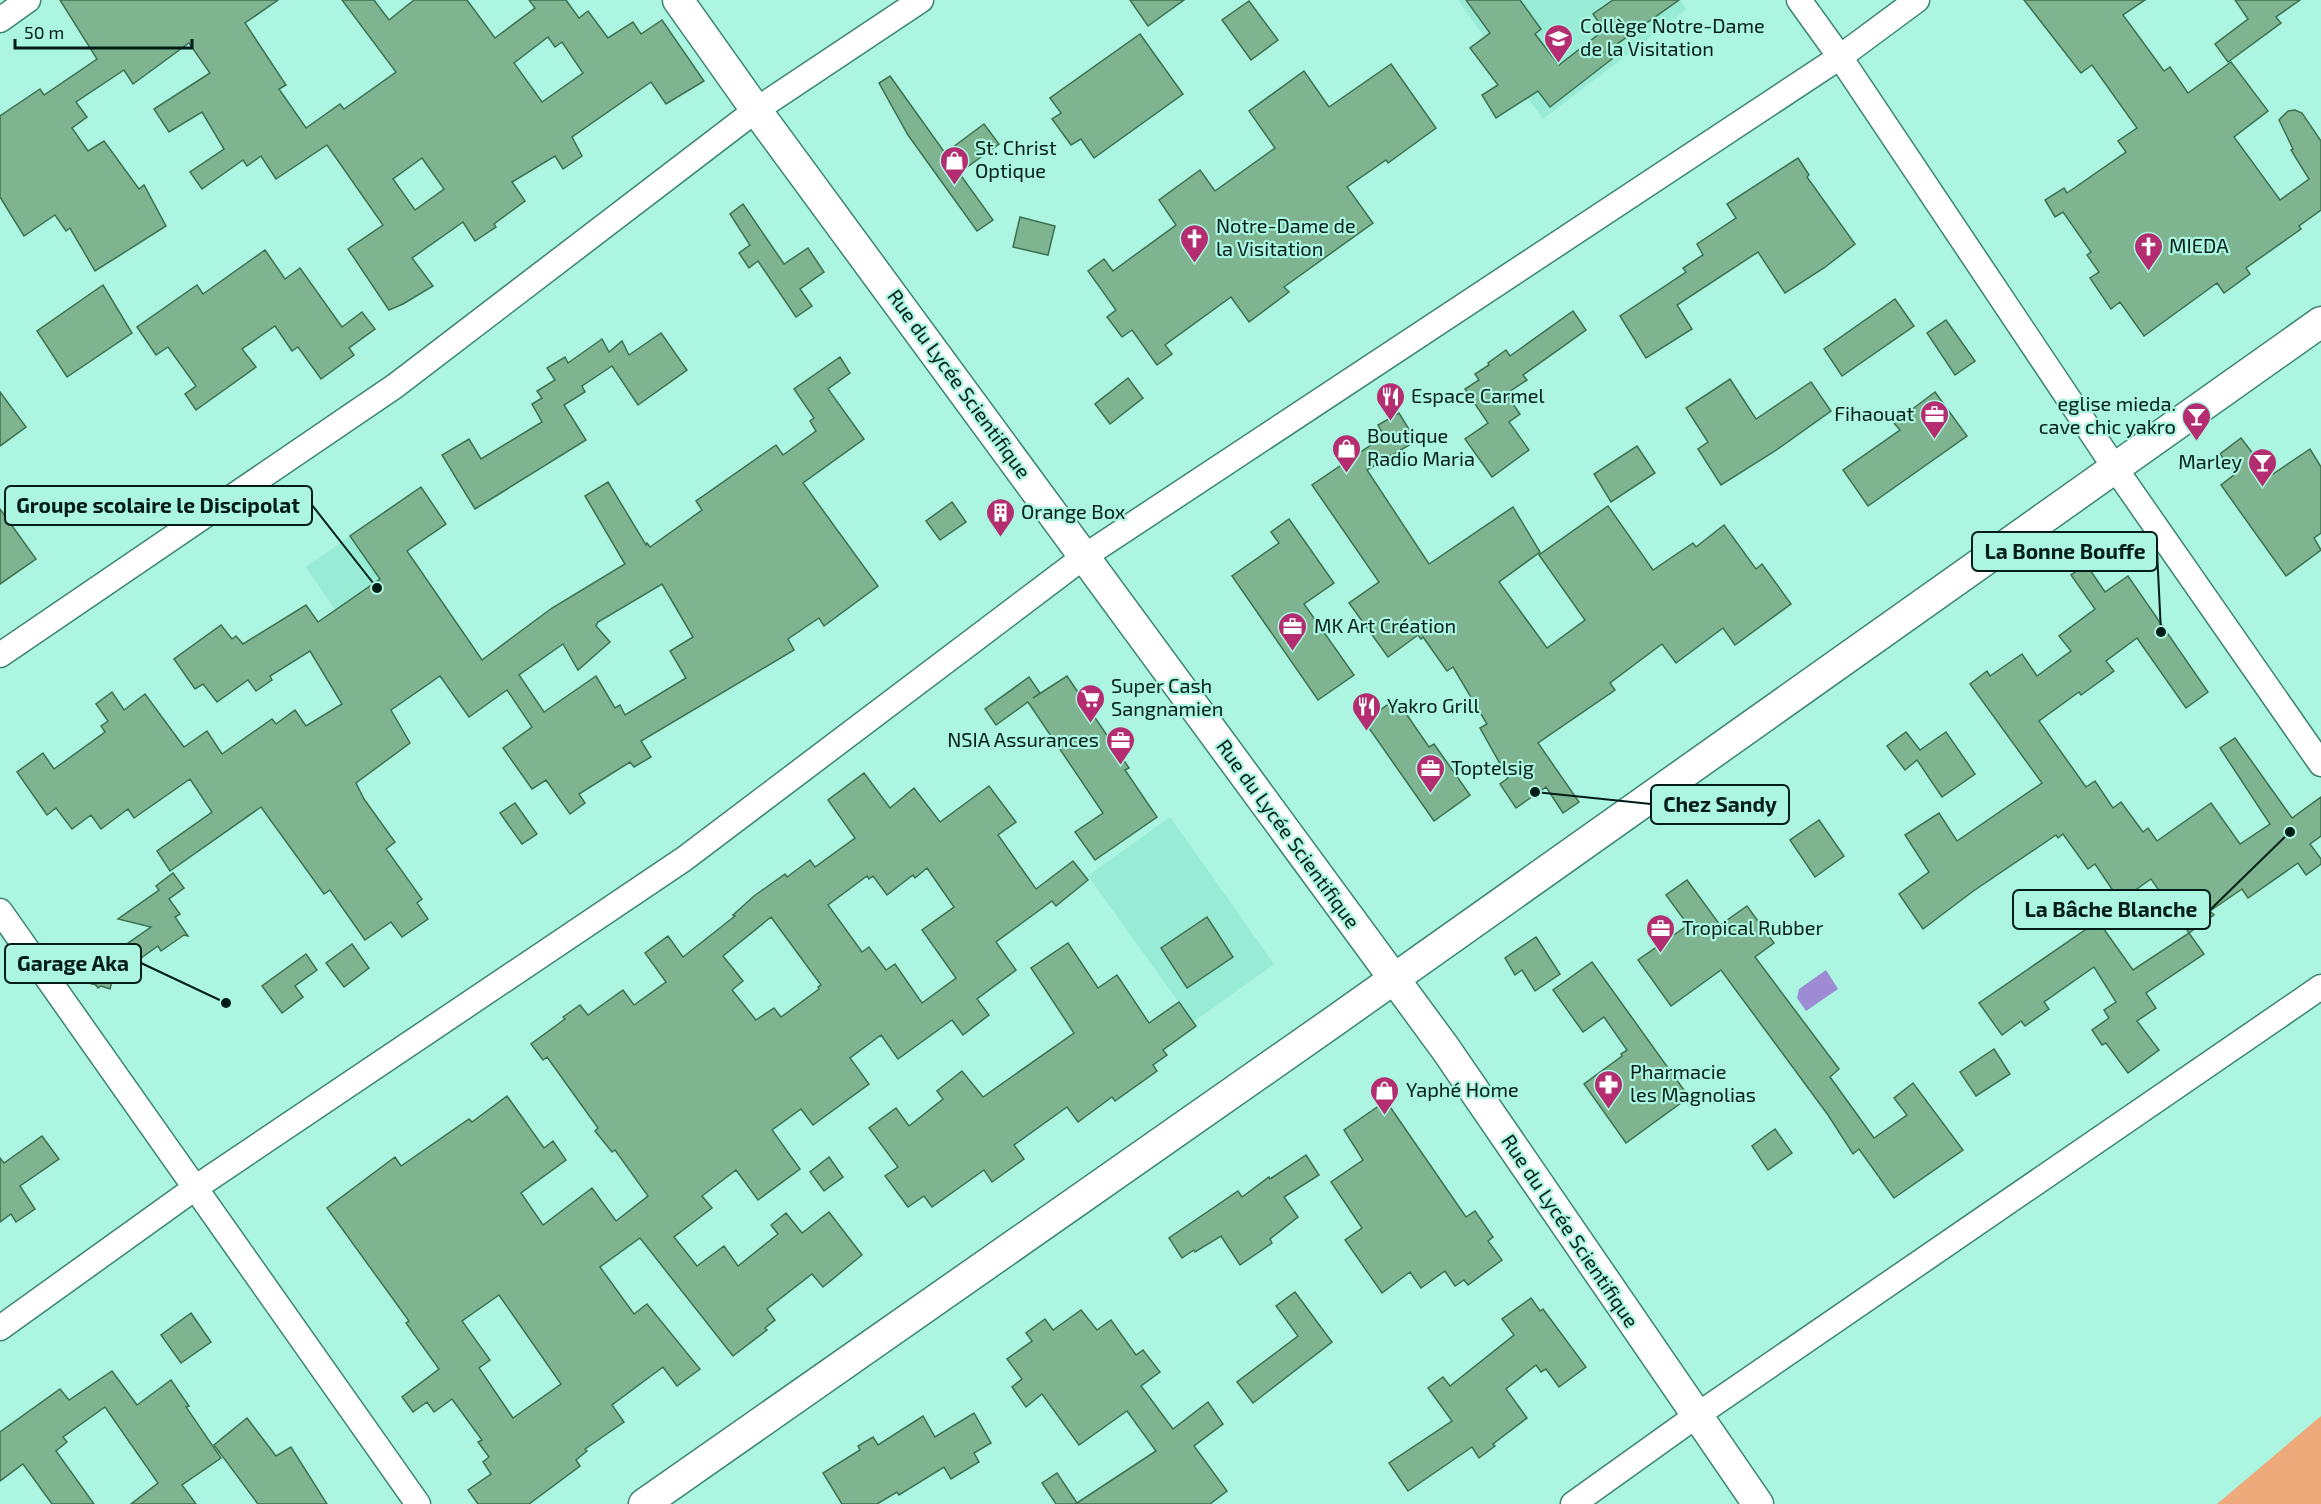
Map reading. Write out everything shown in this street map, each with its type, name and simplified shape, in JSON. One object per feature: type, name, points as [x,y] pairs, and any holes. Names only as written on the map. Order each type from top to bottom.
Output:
[{"type":"street","points":[[0,20],[28,0]]},
{"type":"street","name":"Rue du Lycée Scientifique","points":[[678,0],[756,110],[1445,1048],[1758,1504]]},
{"type":"street","points":[[0,654],[395,387],[756,110],[921,0]]},
{"type":"street","points":[[1799,0],[1840,57],[2115,468],[2321,764]]},
{"type":"street","points":[[0,1328],[195,1188],[684,859],[1085,556],[1840,57],[1917,0]]},
{"type":"street","points":[[644,1504],[1394,979],[2321,322]]},
{"type":"street","points":[[0,911],[418,1504]]},
{"type":"street","points":[[1573,1504],[1696,1416],[2321,987]]},
{"type":"shaded area","name":"Collège Notre-Dame de la Visitation","points":[[1458,0],[1680,0],[1687,9],[1543,119]]},
{"type":"shaded area","points":[[382,514],[476,651],[400,704],[306,567]]},
{"type":"shaded area","points":[[1170,817],[1274,964],[1193,1022],[1088,876]]},
{"type":"shaded area","points":[[1826,970],[1838,989],[1806,1011],[1797,998],[1799,989]]},
{"type":"shaded area","points":[[2321,1416],[2321,1504],[2217,1504]]},
{"type":"building","points":[[60,0],[278,0],[245,23],[286,85],[279,89],[306,128],[340,104],[344,109],[396,72],[342,0],[374,0],[389,20],[414,0],[467,0],[495,38],[535,8],[529,0],[566,0],[579,18],[588,11],[608,38],[633,22],[641,34],[662,20],[704,81],[666,104],[651,82],[572,137],[582,156],[563,169],[555,156],[512,182],[525,201],[494,224],[496,227],[475,241],[463,222],[412,258],[433,286],[389,310],[348,249],[383,225],[327,145],[276,179],[261,156],[247,166],[243,160],[202,189],[190,172],[224,149],[202,112],[169,132],[154,109],[210,73],[189,43],[133,84],[124,70],[76,102],[87,117],[72,128],[88,151],[104,141],[139,189],[144,185],[166,226],[95,271],[70,228],[66,231],[55,215],[24,236],[0,197],[0,116],[40,89],[44,95],[97,59]],"holes":[[[548,37],[555,47],[562,42],[583,73],[542,102],[514,63]],[[422,158],[444,189],[415,210],[393,179]]]},
{"type":"building","points":[[1130,0],[1184,0],[1148,26]]},
{"type":"building","name":"Collège Notre-Dame de la Visitation","points":[[1466,0],[1520,0],[1541,29],[1535,34],[1559,65],[1604,30],[1593,14],[1613,0],[1679,0],[1606,52],[1612,59],[1550,107],[1538,91],[1496,118],[1482,95],[1498,85],[1470,48],[1490,33]]},
{"type":"building","points":[[2024,0],[2145,0],[2123,15],[2164,71],[2170,67],[2188,93],[2231,62],[2268,111],[2234,137],[2280,200],[2309,179],[2291,150],[2293,149],[2279,120],[2288,111],[2295,110],[2302,113],[2321,141],[2321,210],[2299,226],[2301,229],[2246,268],[2250,274],[2224,293],[2217,283],[2144,336],[2120,302],[2111,309],[2090,278],[2099,272],[2087,255],[2091,252],[2063,212],[2055,217],[2045,200],[2064,188],[2067,193],[2126,152],[2118,141],[2137,128],[2092,65],[2081,73]]},
{"type":"building","points":[[2235,0],[2300,0],[2276,17],[2281,23],[2228,62],[2215,44],[2248,19]]},
{"type":"building","points":[[1249,1],[1278,40],[1251,60],[1222,20]]},
{"type":"building","points":[[1140,34],[1183,94],[1094,158],[1081,139],[1071,145],[1052,119],[1061,113],[1050,98]]},
{"type":"building","points":[[1391,64],[1436,128],[1388,163],[1386,160],[1347,187],[1373,223],[1284,287],[1289,292],[1249,322],[1231,297],[1165,345],[1172,354],[1157,365],[1132,330],[1122,337],[1107,317],[1116,310],[1088,271],[1104,259],[1113,271],[1176,225],[1159,200],[1200,170],[1215,191],[1275,148],[1249,111],[1304,71],[1329,107]]},
{"type":"building","points":[[890,76],[945,153],[984,124],[999,144],[959,173],[993,220],[977,231],[908,135],[879,83]]},
{"type":"building","points":[[1798,158],[1809,175],[1807,177],[1855,244],[1824,268],[1785,293],[1758,252],[1677,305],[1692,329],[1646,358],[1620,316],[1686,272],[1683,268],[1703,255],[1697,244],[1736,218],[1727,204]]},
{"type":"building","points":[[743,204],[784,264],[808,248],[824,272],[800,289],[812,306],[796,317],[758,261],[749,268],[739,253],[750,245],[730,214]]},
{"type":"building","points":[[1020,217],[1055,226],[1048,255],[1013,247]]},
{"type":"building","points":[[265,250],[285,279],[300,268],[342,327],[362,312],[375,329],[349,348],[354,355],[321,379],[298,347],[292,351],[275,326],[242,349],[256,367],[196,410],[185,394],[196,386],[168,347],[156,355],[137,327],[197,285],[203,294]]},
{"type":"building","points":[[103,285],[132,333],[67,377],[37,331]]},
{"type":"building","points":[[1895,299],[1914,326],[1842,376],[1824,349]]},
{"type":"building","points":[[1573,311],[1586,330],[1523,375],[1527,380],[1506,394],[1520,414],[1509,422],[1529,450],[1492,477],[1465,439],[1488,423],[1465,389],[1479,380],[1475,374],[1506,350],[1510,356]]},
{"type":"building","points":[[1946,320],[1975,361],[1955,375],[1927,333]]},
{"type":"building","points":[[661,333],[687,370],[638,405],[612,366],[582,386],[585,392],[564,405],[586,440],[475,509],[442,455],[469,439],[481,459],[542,422],[532,404],[542,398],[537,391],[555,380],[547,368],[565,357],[568,363],[602,339],[609,352],[622,341],[629,355]]},
{"type":"building","points":[[840,357],[850,373],[828,389],[864,439],[803,483],[878,586],[824,626],[819,618],[788,639],[794,650],[641,741],[651,757],[634,767],[630,762],[579,794],[585,803],[570,814],[546,780],[532,789],[503,748],[532,727],[507,690],[469,717],[440,676],[391,710],[410,743],[356,783],[364,799],[395,842],[386,849],[422,899],[417,903],[428,919],[402,937],[391,922],[365,940],[330,890],[324,894],[261,807],[170,871],[157,851],[212,812],[190,779],[134,818],[128,809],[101,829],[91,815],[72,829],[56,808],[47,815],[17,772],[43,753],[54,769],[105,732],[101,726],[108,721],[96,704],[112,692],[124,710],[145,694],[184,747],[207,731],[222,754],[272,719],[276,724],[295,710],[306,726],[342,704],[310,651],[270,676],[272,680],[256,691],[248,680],[217,702],[203,684],[195,689],[174,659],[221,625],[232,639],[236,636],[243,644],[306,605],[318,622],[380,579],[350,536],[421,487],[446,524],[407,551],[482,660],[552,608],[625,564],[585,496],[608,482],[646,545],[647,543],[650,547],[702,510],[696,501],[776,445],[783,455],[816,431],[810,421],[814,418],[794,389]],"holes":[[[662,584],[693,637],[670,651],[686,678],[625,715],[620,705],[615,708],[596,676],[544,712],[519,675],[563,644],[578,670],[610,642],[596,626],[598,622]]]},
{"type":"building","points":[[1128,378],[1143,398],[1110,424],[1095,404]]},
{"type":"building","points":[[1730,379],[1756,419],[1811,382],[1831,411],[1775,451],[1721,485],[1698,449],[1708,442],[1686,408]]},
{"type":"building","points":[[0,392],[26,427],[0,446]]},
{"type":"building","points":[[1935,392],[1967,436],[1868,506],[1843,470],[1900,430],[1894,423]]},
{"type":"building","points":[[1399,413],[1416,441],[1367,470],[1429,564],[1513,507],[1540,552],[1499,582],[1547,648],[1585,620],[1539,555],[1608,506],[1653,570],[1693,543],[1696,547],[1724,525],[1756,569],[1762,564],[1791,604],[1735,645],[1723,628],[1676,663],[1662,644],[1610,683],[1615,690],[1538,743],[1579,802],[1563,813],[1546,787],[1516,808],[1500,784],[1508,778],[1480,728],[1487,724],[1453,667],[1447,671],[1423,637],[1421,639],[1418,635],[1388,657],[1349,603],[1379,582],[1312,485],[1384,436],[1378,425]]},
{"type":"building","points":[[2241,438],[2270,476],[2310,449],[2321,467],[2321,533],[2314,538],[2321,550],[2286,576],[2221,485],[2235,474],[2220,454]]},
{"type":"building","points":[[1637,446],[1655,473],[1611,502],[1594,474]]},
{"type":"building","points":[[952,502],[966,522],[940,540],[926,521]]},
{"type":"building","points":[[0,509],[36,559],[0,584]]},
{"type":"building","points":[[1289,519],[1334,583],[1304,604],[1354,675],[1318,700],[1232,576],[1279,543],[1271,532]]},
{"type":"building","points":[[2086,564],[2105,592],[2128,576],[2208,692],[2186,708],[2137,638],[2106,661],[2114,671],[2081,695],[2079,692],[2039,721],[2086,787],[2095,781],[2113,808],[2121,802],[2143,832],[2148,828],[2157,841],[2211,803],[2240,844],[2270,824],[2220,748],[2235,738],[2292,818],[2321,797],[2321,836],[2310,844],[2321,859],[2321,864],[2306,875],[2298,863],[2248,898],[2242,889],[2210,911],[2214,915],[2189,933],[2151,879],[2120,901],[2095,864],[2088,869],[2063,834],[2058,838],[2056,835],[1972,892],[1923,929],[1899,894],[1929,872],[1905,835],[1939,813],[1957,841],[2042,783],[1970,684],[1987,671],[1990,676],[2022,654],[2037,676],[2071,651],[2059,636],[2095,609],[2071,575]]},
{"type":"building","points":[[1067,676],[1129,768],[1125,770],[1157,817],[1095,860],[1075,832],[1103,813],[1028,702],[996,725],[985,709],[1029,677],[1040,693],[1033,698]]},
{"type":"building","points":[[1396,699],[1429,747],[1434,744],[1470,795],[1434,821],[1364,721]]},
{"type":"building","points":[[1906,732],[1920,750],[1946,732],[1975,774],[1942,797],[1917,760],[1905,770],[1887,746]]},
{"type":"building","points":[[864,773],[890,808],[914,788],[940,822],[989,786],[1016,822],[998,835],[1036,889],[1073,861],[1088,880],[1056,906],[1052,901],[996,942],[1016,970],[977,999],[989,1015],[963,1035],[952,1020],[898,1059],[881,1035],[850,1058],[869,1084],[813,1125],[801,1109],[772,1130],[800,1169],[758,1200],[736,1170],[702,1196],[712,1208],[674,1237],[697,1266],[724,1246],[738,1266],[778,1234],[771,1225],[786,1213],[802,1233],[829,1212],[862,1255],[823,1287],[812,1274],[767,1309],[775,1320],[765,1328],[767,1330],[733,1356],[640,1238],[600,1267],[634,1314],[647,1304],[700,1369],[677,1386],[663,1367],[612,1405],[624,1422],[585,1449],[587,1451],[576,1460],[580,1466],[529,1504],[478,1504],[468,1490],[491,1474],[483,1462],[489,1457],[478,1442],[482,1440],[452,1399],[434,1412],[427,1402],[413,1412],[402,1397],[439,1369],[406,1323],[409,1321],[327,1208],[395,1157],[401,1166],[469,1119],[472,1122],[507,1096],[544,1148],[553,1141],[566,1160],[521,1193],[543,1225],[592,1188],[616,1221],[648,1196],[615,1150],[612,1152],[595,1131],[598,1128],[547,1057],[543,1060],[531,1044],[580,1005],[588,1015],[623,990],[634,1005],[666,982],[645,953],[668,936],[683,957],[735,916],[733,915],[754,896],[785,874],[787,877],[810,860],[815,867],[855,838],[828,800]],"holes":[[[927,868],[954,907],[922,930],[956,978],[922,1003],[895,964],[886,970],[869,947],[862,952],[828,905],[867,876],[869,879],[873,876],[887,895],[913,875],[915,878]],[[771,917],[821,985],[819,989],[781,1017],[774,1008],[756,1020],[732,990],[743,981],[723,956]],[[499,1295],[561,1384],[513,1418],[479,1368],[490,1360],[462,1321]]]},
{"type":"building","points":[[515,803],[537,834],[522,844],[500,813]]},
{"type":"building","points":[[1819,820],[1844,856],[1815,877],[1790,840]]},
{"type":"building","points":[[173,873],[184,888],[169,899],[180,914],[175,917],[188,936],[184,935],[161,951],[158,946],[113,978],[110,989],[101,986],[98,988],[96,985],[81,981],[119,952],[118,950],[151,927],[118,919],[159,890],[156,886]]},
{"type":"building","points":[[1687,880],[1720,925],[1747,906],[1774,943],[1755,957],[1839,1069],[1830,1077],[1874,1138],[1907,1115],[1894,1098],[1913,1083],[1963,1150],[1894,1198],[1859,1149],[1853,1154],[1828,1115],[1721,970],[1671,1006],[1638,960],[1688,925],[1666,895]]},
{"type":"building","points":[[1207,917],[1233,957],[1187,988],[1161,948]]},
{"type":"building","points":[[2098,921],[2133,970],[2189,933],[2204,954],[2146,993],[2156,1008],[2137,1021],[2159,1050],[2128,1073],[2106,1043],[2102,1045],[2092,1030],[2109,1018],[2104,1010],[2116,1002],[2094,967],[2044,1002],[2049,1009],[2025,1026],[2021,1021],[2002,1035],[1979,1003]]},
{"type":"building","points":[[1536,937],[1560,974],[1535,991],[1522,970],[1515,975],[1505,958]]},
{"type":"building","points":[[1068,943],[1098,988],[1117,975],[1149,1023],[1179,1002],[1196,1026],[1163,1050],[1167,1055],[1153,1065],[1157,1071],[1115,1101],[1112,1097],[1078,1122],[1067,1107],[1014,1145],[1024,1159],[992,1182],[984,1170],[932,1207],[924,1196],[908,1207],[885,1176],[898,1167],[869,1128],[896,1108],[909,1126],[943,1099],[937,1091],[962,1071],[983,1097],[1074,1033],[1031,968]]},
{"type":"building","points":[[352,944],[369,968],[344,987],[326,963]]},
{"type":"building","points":[[306,954],[317,970],[295,986],[303,997],[282,1013],[262,986]]},
{"type":"building","points":[[1592,962],[1689,1097],[1626,1143],[1584,1084],[1627,1050],[1604,1017],[1583,1032],[1553,990]]},
{"type":"building","points":[[1994,1049],[2010,1074],[1976,1096],[1960,1072]]},
{"type":"building","points":[[1386,1101],[1466,1217],[1475,1211],[1493,1237],[1488,1241],[1502,1260],[1468,1285],[1464,1280],[1455,1286],[1445,1271],[1421,1288],[1410,1272],[1382,1293],[1345,1240],[1362,1228],[1331,1182],[1363,1160],[1344,1130]]},
{"type":"building","points":[[1775,1129],[1792,1153],[1768,1170],[1752,1146]]},
{"type":"building","points":[[42,1136],[59,1159],[20,1186],[35,1209],[16,1222],[11,1214],[0,1222],[0,1158],[4,1163]]},
{"type":"building","points":[[1306,1155],[1319,1175],[1284,1197],[1298,1217],[1270,1239],[1272,1243],[1240,1265],[1221,1236],[1182,1258],[1169,1238],[1238,1191],[1242,1197],[1269,1177],[1270,1179]]},
{"type":"building","points":[[829,1157],[843,1177],[824,1191],[810,1172]]},
{"type":"building","points":[[1295,1292],[1332,1342],[1253,1403],[1237,1382],[1298,1336],[1276,1306]]},
{"type":"building","points":[[1531,1298],[1540,1311],[1543,1309],[1586,1367],[1559,1387],[1546,1369],[1541,1372],[1536,1365],[1506,1389],[1527,1418],[1479,1458],[1472,1447],[1408,1491],[1389,1463],[1452,1421],[1428,1388],[1443,1377],[1450,1386],[1514,1335],[1502,1319]]},
{"type":"building","points":[[1081,1310],[1097,1330],[1111,1320],[1136,1355],[1143,1350],[1160,1372],[1141,1386],[1173,1429],[1208,1402],[1223,1424],[1194,1446],[1227,1491],[1210,1504],[1056,1504],[1042,1483],[1057,1473],[1077,1503],[1156,1451],[1127,1411],[1079,1445],[1042,1394],[1026,1407],[1012,1387],[1022,1379],[1007,1359],[1032,1341],[1026,1333],[1045,1319],[1053,1330]]},
{"type":"building","points":[[191,1313],[211,1342],[181,1363],[161,1335]]},
{"type":"building","points":[[112,1371],[137,1405],[171,1380],[189,1406],[186,1407],[221,1458],[182,1485],[196,1504],[131,1504],[158,1483],[105,1407],[63,1437],[67,1442],[56,1451],[94,1504],[52,1504],[23,1464],[0,1481],[0,1432],[60,1389],[69,1400]]},
{"type":"building","points":[[974,1413],[991,1443],[974,1453],[979,1462],[951,1479],[944,1467],[899,1495],[897,1492],[877,1504],[842,1504],[823,1473],[860,1450],[858,1446],[873,1437],[878,1445],[923,1416],[935,1437]]},
{"type":"building","points":[[247,1418],[276,1456],[291,1447],[327,1504],[258,1504],[214,1445]]},
{"type":"place","name":"Collège Notre-Dame de la Visitation","points":[[1559,64]]},
{"type":"place","name":"St. Christ Optique","points":[[954,186]]},
{"type":"place","name":"Notre-Dame de la Visitation","points":[[1195,264]]},
{"type":"place","name":"MIEDA","points":[[2148,272]]},
{"type":"place","name":"Espace Carmel","points":[[1390,422]]},
{"type":"place","name":"Fihaouat","points":[[1935,440]]},
{"type":"place","name":"eglise mieda. cave chic yakro","points":[[2197,442]]},
{"type":"place","name":"Boutique Radio Maria","points":[[1346,474]]},
{"type":"place","name":"Marley","points":[[2263,488]]},
{"type":"place","name":"Orange Box","points":[[1000,538]]},
{"type":"place","name":"Groupe scolaire le Discipolat","points":[[377,588]]},
{"type":"place","name":"La Bonne Bouffe","points":[[2161,632]]},
{"type":"place","name":"MK Art Création","points":[[1293,652]]},
{"type":"place","name":"Super Cash Sangnamien","points":[[1090,724]]},
{"type":"place","name":"Yakro Grill","points":[[1366,732]]},
{"type":"place","name":"NSIA Assurances","points":[[1120,766]]},
{"type":"place","name":"Chez Sandy","points":[[1535,792]]},
{"type":"place","name":"Toptelsig","points":[[1430,794]]},
{"type":"place","name":"La Bâche Blanche","points":[[2290,832]]},
{"type":"place","name":"Tropical Rubber","points":[[1661,954]]},
{"type":"place","name":"Garage Aka","points":[[226,1003]]},
{"type":"place","name":"Pharmacie les Magnolias","points":[[1609,1110]]},
{"type":"place","name":"Yaphé Home","points":[[1385,1116]]}]
